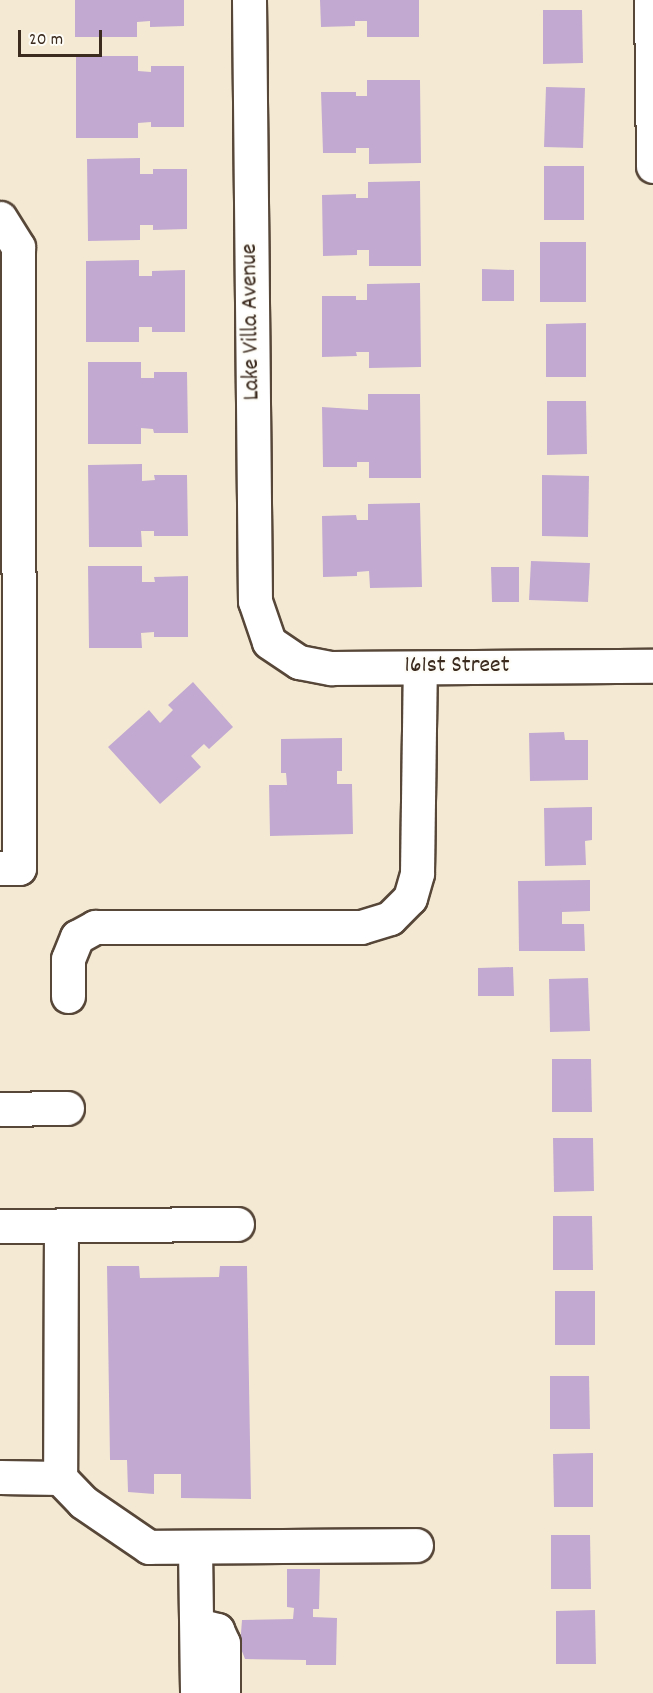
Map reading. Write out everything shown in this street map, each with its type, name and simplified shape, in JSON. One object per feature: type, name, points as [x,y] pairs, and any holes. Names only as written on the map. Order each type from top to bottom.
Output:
[{"type":"street","name":"Lake Villa Avenue","points":[[249,0],[255,601],[269,642]]},
{"type":"street","points":[[651,0],[653,166]]},
{"type":"street","points":[[0,218],[18,247],[19,868],[0,868]]},
{"type":"street","name":"161st Street","points":[[269,642],[299,662],[331,668],[653,666]]},
{"type":"street","points":[[68,996],[68,959],[77,937],[95,927],[361,927],[390,918],[410,898],[417,873],[420,668]]},
{"type":"street","points":[[0,1109],[67,1108]]},
{"type":"street","points":[[0,1226],[237,1224]]},
{"type":"street","points":[[61,1225],[60,1478],[83,1502],[149,1547],[416,1545]]},
{"type":"street","points":[[0,1477],[60,1478]]},
{"type":"street","points":[[195,1547],[196,1693]]},
{"type":"street","points":[[197,1625],[217,1630],[223,1642],[223,1693]]},
{"type":"building","points":[[75,0],[184,0],[184,26],[150,27],[150,21],[137,22],[137,37],[75,37]]},
{"type":"building","points":[[320,0],[419,0],[419,37],[367,37],[367,21],[355,21],[355,26],[321,27]]},
{"type":"building","points":[[543,10],[582,10],[583,63],[543,64]]},
{"type":"building","points":[[76,56],[138,56],[138,71],[151,72],[151,66],[184,66],[184,127],[151,127],[151,122],[138,123],[138,138],[76,138]]},
{"type":"building","points":[[367,80],[420,80],[421,163],[369,164],[369,148],[356,148],[356,153],[323,153],[321,92],[356,92],[356,96],[367,96]]},
{"type":"building","points":[[546,87],[585,88],[583,148],[544,147]]},
{"type":"building","points":[[140,158],[140,174],[153,174],[153,169],[187,169],[187,229],[153,230],[153,225],[140,225],[140,240],[88,241],[87,159]]},
{"type":"building","points":[[544,166],[584,166],[584,220],[544,220]]},
{"type":"building","points":[[420,181],[421,266],[369,266],[369,250],[357,250],[357,255],[323,256],[322,195],[356,194],[356,198],[368,198],[368,182]]},
{"type":"building","points":[[540,242],[586,242],[586,302],[540,302]]},
{"type":"building","points":[[139,260],[139,276],[152,276],[152,271],[185,270],[185,332],[152,332],[152,327],[139,327],[139,342],[86,342],[86,261]]},
{"type":"building","points":[[482,269],[514,270],[514,301],[482,301]]},
{"type":"building","points":[[420,283],[421,367],[369,368],[369,352],[356,352],[357,356],[322,357],[322,296],[356,296],[356,300],[367,300],[367,284]]},
{"type":"building","points":[[586,323],[586,377],[546,377],[546,324]]},
{"type":"building","points":[[88,362],[141,362],[141,378],[154,378],[154,372],[187,372],[188,433],[154,433],[153,429],[141,428],[141,444],[88,444]]},
{"type":"building","points":[[368,394],[420,394],[421,478],[369,478],[369,462],[357,462],[357,467],[323,467],[322,407],[368,410]]},
{"type":"building","points":[[547,401],[586,401],[587,454],[547,455]]},
{"type":"building","points":[[142,464],[142,481],[155,480],[154,475],[187,475],[188,536],[154,536],[154,531],[141,531],[142,547],[89,547],[88,465]]},
{"type":"building","points":[[542,475],[589,476],[588,537],[542,536]]},
{"type":"building","points":[[420,503],[422,587],[370,588],[369,571],[357,572],[357,576],[323,577],[322,516],[356,515],[357,520],[368,520],[368,504]]},
{"type":"building","points":[[531,561],[590,563],[588,602],[529,600]]},
{"type":"building","points":[[88,566],[142,566],[142,582],[155,582],[154,577],[188,576],[188,637],[154,637],[154,632],[141,633],[142,648],[89,648]]},
{"type":"building","points":[[491,567],[519,567],[519,602],[492,602]]},
{"type":"building","points":[[193,682],[233,727],[209,749],[204,744],[191,756],[201,767],[160,804],[108,747],[149,710],[160,723],[173,710],[168,705]]},
{"type":"building","points":[[564,732],[565,740],[588,740],[588,780],[530,781],[529,733]]},
{"type":"building","points":[[342,738],[342,771],[337,771],[337,784],[352,784],[353,834],[270,836],[269,785],[287,785],[286,773],[281,773],[281,739]]},
{"type":"building","points":[[592,807],[592,840],[585,841],[586,865],[545,866],[544,808]]},
{"type":"building","points":[[590,880],[590,911],[562,912],[562,924],[584,924],[585,951],[519,951],[518,881]]},
{"type":"building","points":[[513,967],[514,996],[478,996],[478,968]]},
{"type":"building","points":[[588,978],[590,1031],[550,1032],[549,979]]},
{"type":"building","points":[[552,1059],[591,1059],[592,1112],[552,1112]]},
{"type":"building","points":[[553,1138],[593,1138],[594,1191],[554,1192]]},
{"type":"building","points":[[553,1216],[592,1216],[593,1270],[553,1270]]},
{"type":"building","points":[[107,1266],[139,1266],[140,1278],[219,1277],[220,1266],[247,1266],[251,1499],[181,1498],[181,1474],[154,1474],[154,1494],[128,1492],[127,1460],[110,1460]]},
{"type":"building","points":[[555,1291],[595,1291],[595,1345],[555,1345]]},
{"type":"building","points":[[550,1376],[589,1376],[590,1429],[550,1429]]},
{"type":"building","points":[[593,1453],[593,1507],[554,1507],[553,1454]]},
{"type":"building","points":[[551,1535],[590,1535],[591,1589],[551,1589]]},
{"type":"building","points":[[287,1569],[320,1569],[319,1609],[313,1609],[313,1617],[337,1618],[336,1665],[306,1665],[306,1660],[245,1659],[240,1646],[242,1620],[293,1619],[294,1608],[287,1607]]},
{"type":"building","points":[[595,1610],[596,1664],[556,1664],[556,1611]]}]
